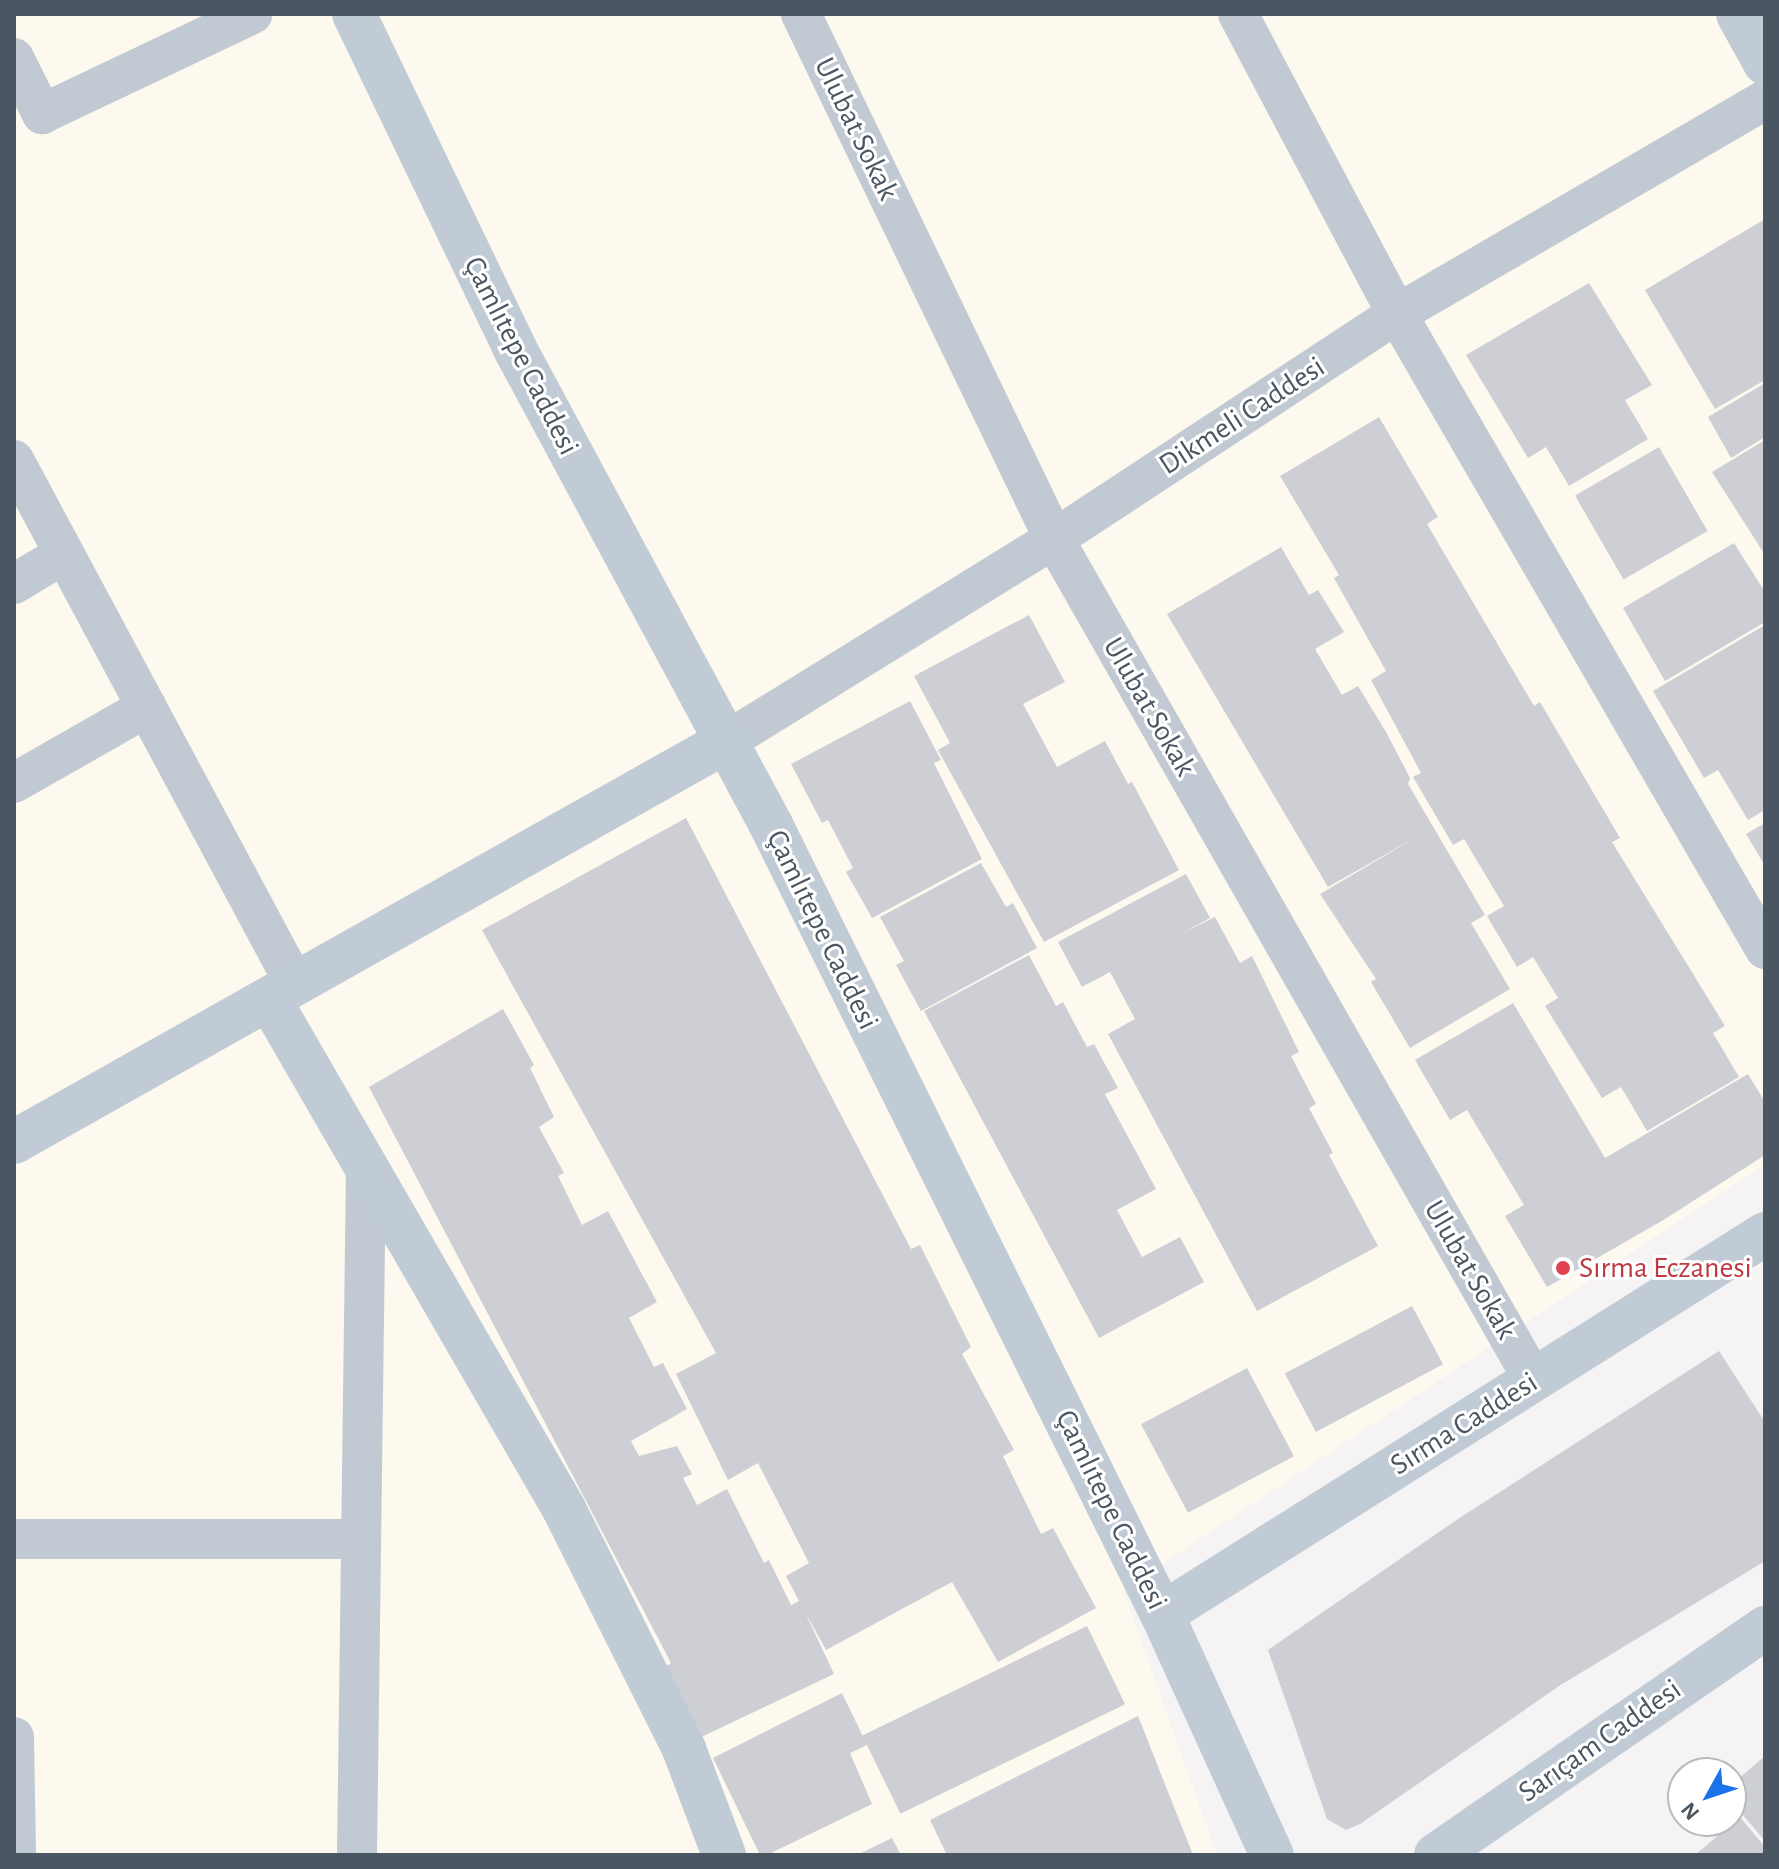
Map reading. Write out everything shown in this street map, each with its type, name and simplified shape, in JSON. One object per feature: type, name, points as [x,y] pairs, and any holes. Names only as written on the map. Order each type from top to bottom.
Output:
[{"type":"street","points":[[14,58],[42,114],[253,14]]},
{"type":"street","name":"Çamlıtepe Caddesi","points":[[354,14],[514,347],[771,825],[1162,1614],[1272,1855]]},
{"type":"street","name":"Ulubat Sokak","points":[[801,14],[1054,539],[1534,1381]]},
{"type":"street","points":[[1238,14],[1397,314],[1765,949]]},
{"type":"street","points":[[1738,14],[1765,63]]},
{"type":"street","name":"Dikmeli Caddesi","points":[[725,742],[1054,539],[1397,314],[1765,100]]},
{"type":"street","points":[[14,460],[147,707],[366,1167],[564,1509],[684,1749],[724,1855]]},
{"type":"street","points":[[14,584],[64,554]]},
{"type":"street","points":[[14,783],[147,707]]},
{"type":"street","points":[[14,1142],[725,742]]},
{"type":"street","points":[[357,1855],[366,1167]]},
{"type":"street","name":"Sırma Caddesi","points":[[1162,1614],[1765,1234]]},
{"type":"street","points":[[14,1539],[361,1539]]},
{"type":"street","name":"Sarıçam Caddesi","points":[[1436,1855],[1765,1628]]},
{"type":"street","points":[[14,1737],[16,1855]]},
{"type":"shaded area","points":[[14,14],[1765,14],[1765,1164],[1123,1590],[1217,1855],[14,1855]]},
{"type":"building","points":[[1765,219],[1765,380],[1715,409],[1645,290]]},
{"type":"building","points":[[1589,283],[1652,385],[1625,400],[1648,439],[1569,486],[1546,447],[1528,458],[1466,355]]},
{"type":"building","points":[[1765,383],[1765,437],[1731,458],[1708,417]]},
{"type":"building","points":[[1379,417],[1438,517],[1427,524],[1534,706],[1540,702],[1620,838],[1612,842],[1725,1026],[1713,1033],[1739,1077],[1647,1131],[1621,1087],[1602,1098],[1545,1006],[1558,998],[1533,957],[1517,967],[1487,916],[1504,906],[1464,839],[1453,845],[1413,777],[1421,773],[1371,680],[1386,671],[1334,578],[1339,575],[1280,476]]},
{"type":"building","points":[[1765,440],[1765,555],[1712,472]]},
{"type":"building","points":[[1659,447],[1708,531],[1623,580],[1575,496]]},
{"type":"building","points":[[1734,543],[1765,592],[1765,622],[1665,681],[1623,608]]},
{"type":"building","points":[[1281,547],[1309,595],[1318,590],[1344,632],[1315,649],[1342,695],[1358,686],[1386,732],[1410,778],[1408,784],[1485,915],[1471,923],[1510,989],[1410,1048],[1371,982],[1376,979],[1320,894],[1420,835],[1328,887],[1167,614]]},
{"type":"building","points":[[1029,615],[1065,682],[1023,704],[1057,767],[1105,741],[1128,784],[1132,782],[1179,870],[1044,942],[938,750],[950,743],[914,676]]},
{"type":"building","points":[[1765,625],[1765,810],[1748,820],[1718,770],[1704,778],[1653,691]]},
{"type":"building","points":[[910,701],[941,760],[934,763],[982,859],[872,918],[846,872],[853,868],[828,820],[822,823],[791,764]]},
{"type":"building","points":[[686,818],[911,1249],[920,1245],[971,1347],[962,1354],[1014,1450],[1003,1456],[1041,1534],[1053,1528],[1096,1608],[998,1662],[952,1582],[826,1650],[805,1612],[834,1674],[695,1740],[659,1670],[671,1663],[369,1087],[503,1009],[534,1065],[530,1068],[554,1117],[539,1127],[564,1173],[558,1176],[582,1225],[608,1211],[657,1302],[629,1318],[654,1367],[663,1363],[687,1409],[631,1441],[639,1456],[677,1446],[692,1474],[683,1478],[697,1505],[727,1489],[764,1563],[769,1560],[791,1605],[799,1601],[786,1576],[809,1563],[758,1463],[728,1480],[676,1374],[716,1353],[482,930]]},
{"type":"building","points":[[1765,823],[1765,866],[1746,834]]},
{"type":"building","points":[[981,863],[1006,907],[1013,903],[1037,948],[921,1011],[896,965],[904,961],[880,917]]},
{"type":"building","points":[[1186,874],[1210,918],[1184,932],[1215,917],[1240,963],[1252,956],[1299,1052],[1291,1056],[1316,1104],[1309,1108],[1333,1153],[1329,1155],[1378,1246],[1257,1311],[1108,1034],[1135,1019],[1110,972],[1082,987],[1058,942]]},
{"type":"building","points":[[1029,955],[1056,1006],[1063,1002],[1087,1047],[1094,1044],[1118,1088],[1105,1094],[1156,1189],[1117,1210],[1142,1257],[1180,1237],[1204,1282],[1099,1338],[924,1011]]},
{"type":"building","points":[[1513,1003],[1605,1158],[1748,1074],[1765,1102],[1765,1155],[1665,1219],[1547,1287],[1505,1216],[1524,1205],[1467,1110],[1450,1120],[1415,1060]]},
{"type":"building","points":[[1412,1306],[1443,1364],[1316,1432],[1285,1374]]},
{"type":"building","points":[[1719,1351],[1765,1422],[1765,1561],[1559,1686],[1360,1824],[1346,1830],[1327,1819],[1268,1650],[1458,1519]]},
{"type":"building","points":[[1247,1368],[1294,1456],[1188,1513],[1141,1424]]},
{"type":"building","points":[[1087,1626],[1125,1704],[900,1814],[862,1736]]},
{"type":"building","points":[[842,1693],[867,1745],[850,1753],[872,1804],[767,1855],[760,1855],[713,1758]]},
{"type":"building","points":[[1138,1716],[1193,1855],[947,1855],[930,1820]]},
{"type":"building","points":[[1765,1756],[1765,1841],[1747,1820],[1747,1771]]},
{"type":"building","points":[[1747,1825],[1765,1847],[1765,1855],[1695,1855],[1716,1837],[1747,1837]]},
{"type":"building","points":[[892,1838],[901,1855],[857,1855]]},
{"type":"place","name":"Sırma Eczanesi","points":[[1563,1268]]}]
